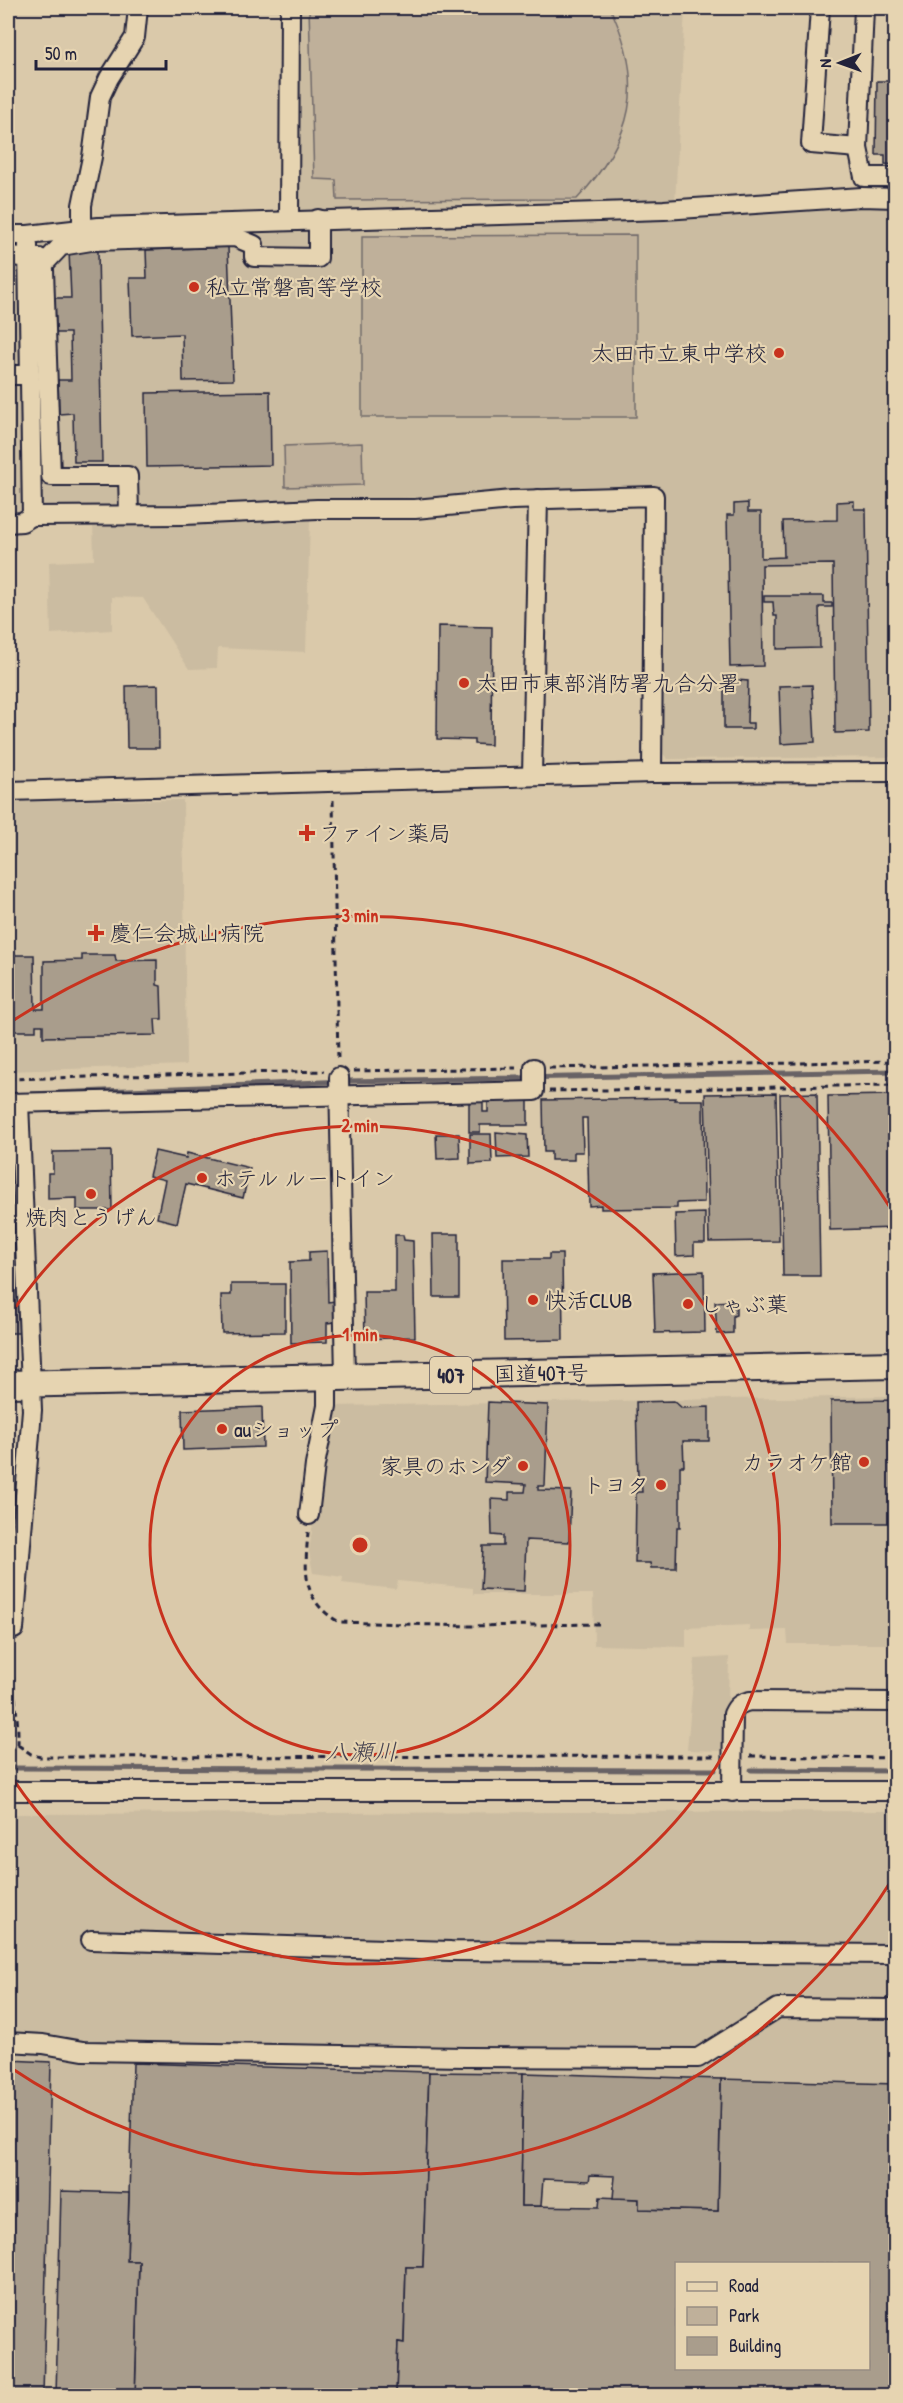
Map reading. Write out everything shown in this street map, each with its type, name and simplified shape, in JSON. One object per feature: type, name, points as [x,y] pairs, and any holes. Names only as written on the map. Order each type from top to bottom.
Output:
[{"type":"highway","name":"国道407号","points":[[19,1383],[896,1365]]},
{"type":"street","points":[[82,228],[82,205],[96,137],[100,97],[135,37],[138,8]]},
{"type":"street","points":[[289,220],[290,8]]},
{"type":"street","points":[[820,8],[811,144],[858,148]]},
{"type":"street","points":[[864,8],[858,148],[864,177],[896,177]]},
{"type":"street","points":[[16,235],[82,228],[652,210],[862,197],[896,198]]},
{"type":"street","points":[[8,256],[35,261],[62,246],[91,241],[235,237],[254,245],[254,257],[318,258],[318,219]]},
{"type":"street","points":[[16,235],[44,270],[51,476],[128,476],[129,515]]},
{"type":"street","points":[[32,516],[30,375],[35,261]]},
{"type":"street","points":[[8,375],[30,375]]},
{"type":"street","points":[[8,523],[22,522],[32,516],[415,509],[538,499],[654,496],[652,773]]},
{"type":"street","points":[[531,776],[538,499]]},
{"type":"street","points":[[8,791],[652,773],[896,772]]},
{"type":"street","points":[[14,1629],[32,1410],[19,1383],[13,1103],[338,1083],[534,1080]]},
{"type":"street","points":[[309,1515],[315,1465],[327,1406],[336,1377],[338,1083]]},
{"type":"street","points":[[732,1792],[733,1713],[736,1706],[750,1701],[896,1701]]},
{"type":"street","points":[[8,1791],[896,1791]]},
{"type":"street","points":[[91,1940],[451,1951],[896,1954]]},
{"type":"street","points":[[8,2042],[95,2051],[698,2058],[778,2008],[896,2010]]},
{"type":"path","points":[[333,783],[338,1083]]},
{"type":"path","points":[[534,1080],[896,1061]]},
{"type":"path","points":[[8,1079],[338,1083],[534,1080],[896,1085]]},
{"type":"path","points":[[309,1515],[306,1551],[309,1589],[323,1613],[339,1622],[469,1626],[599,1624]]},
{"type":"path","points":[[14,1629],[11,1663],[17,1703],[18,1745]]},
{"type":"path","points":[[8,1750],[18,1745]]},
{"type":"path","points":[[18,1745],[40,1757],[732,1756],[896,1758]]},
{"type":"shaded area","points":[[297,8],[685,8],[675,204],[833,206],[895,204],[895,757],[668,759],[658,749],[661,489],[162,506],[167,524],[310,520],[306,652],[218,648],[217,668],[189,669],[143,598],[112,597],[112,630],[51,634],[49,562],[94,560],[93,520],[161,523],[156,505],[99,505],[42,510],[38,506],[24,358],[15,368],[15,381],[24,390],[24,516],[8,517],[8,247],[36,247],[43,241],[310,226],[310,211],[298,210]]},
{"type":"shaded area","name":"慶仁会城山病院","points":[[183,800],[186,1065],[8,1071],[8,801]]},
{"type":"shaded area","points":[[895,1396],[895,1644],[788,1644],[787,1630],[749,1631],[749,1625],[686,1628],[686,1647],[594,1645],[593,1594],[473,1594],[473,1588],[398,1581],[396,1589],[342,1583],[343,1577],[313,1573],[309,1552],[332,1406]]},
{"type":"shaded area","points":[[729,1657],[727,1751],[687,1750],[695,1659]]},
{"type":"shaded area","points":[[895,1811],[895,2395],[8,2395],[8,1814]]},
{"type":"green space","points":[[309,8],[610,8],[622,35],[631,86],[622,132],[611,155],[577,199],[337,200],[336,180],[314,179]]},
{"type":"green space","points":[[636,235],[636,417],[362,417],[362,236]]},
{"type":"green space","points":[[362,443],[363,485],[285,487],[284,446]]},
{"type":"building","points":[[893,8],[896,8],[896,165],[885,164],[885,155],[876,155],[877,81],[892,81]]},
{"type":"building","points":[[228,247],[233,380],[183,381],[182,334],[132,336],[130,278],[147,278],[146,250]]},
{"type":"building","points":[[69,251],[98,251],[102,462],[74,462],[73,413],[59,414],[58,380],[71,380],[70,333],[56,333],[55,298],[71,298]]},
{"type":"building","points":[[270,391],[271,465],[147,467],[146,393]]},
{"type":"building","points":[[854,501],[854,509],[866,509],[869,732],[835,733],[833,564],[762,565],[763,666],[730,667],[727,515],[734,515],[734,504],[748,503],[748,512],[761,512],[761,558],[784,557],[783,521],[837,520],[837,502]]},
{"type":"building","points":[[764,596],[824,596],[824,603],[832,603],[832,607],[819,607],[820,648],[777,649],[777,616],[774,616],[773,602],[764,602]]},
{"type":"building","name":"太田市東部消防署九合分署","points":[[438,626],[492,627],[491,745],[474,744],[474,740],[437,739]]},
{"type":"building","points":[[724,679],[748,681],[747,723],[753,723],[753,729],[724,729]]},
{"type":"building","points":[[158,685],[159,748],[127,748],[126,686]]},
{"type":"building","points":[[812,685],[815,742],[781,744],[779,686]]},
{"type":"building","points":[[8,955],[34,955],[35,1009],[44,1009],[44,961],[82,960],[82,955],[115,955],[116,961],[157,960],[157,985],[161,986],[162,1019],[155,1019],[156,1035],[43,1037],[43,1025],[36,1025],[36,1031],[8,1031]]},
{"type":"building","points":[[776,1093],[779,1241],[709,1242],[705,1094]]},
{"type":"building","points":[[817,1093],[820,1276],[783,1276],[780,1094]]},
{"type":"building","points":[[896,1095],[896,1228],[830,1230],[828,1096]]},
{"type":"building","points":[[469,1098],[483,1098],[483,1112],[488,1112],[488,1098],[528,1098],[528,1125],[480,1125],[480,1132],[469,1132]]},
{"type":"building","points":[[675,1098],[674,1100],[703,1100],[704,1202],[677,1203],[677,1208],[601,1209],[601,1205],[589,1206],[587,1118],[582,1118],[583,1152],[574,1152],[574,1160],[551,1160],[551,1152],[544,1152],[543,1100]]},
{"type":"building","points":[[496,1132],[527,1135],[528,1157],[497,1158]]},
{"type":"building","points":[[436,1134],[459,1134],[460,1158],[437,1159]]},
{"type":"building","points":[[470,1134],[491,1134],[492,1163],[470,1164]]},
{"type":"building","points":[[111,1151],[112,1210],[77,1210],[77,1198],[48,1199],[48,1173],[53,1173],[53,1152]]},
{"type":"building","points":[[155,1151],[186,1158],[187,1153],[250,1168],[243,1198],[186,1184],[177,1223],[157,1218],[165,1180],[149,1176]]},
{"type":"building","points":[[705,1213],[705,1243],[694,1243],[694,1255],[676,1256],[675,1214]]},
{"type":"building","points":[[433,1234],[459,1234],[459,1297],[434,1297]]},
{"type":"building","points":[[395,1235],[403,1235],[404,1240],[413,1241],[415,1337],[365,1339],[364,1292],[395,1292]]},
{"type":"building","points":[[327,1251],[328,1302],[335,1301],[335,1322],[327,1323],[327,1342],[291,1343],[290,1262],[309,1261],[309,1252]]},
{"type":"building","name":"快活CLUB","points":[[549,1254],[562,1254],[563,1340],[504,1341],[503,1259],[549,1259]]},
{"type":"building","points":[[704,1271],[705,1332],[655,1333],[653,1273]]},
{"type":"building","points":[[17,1283],[20,1333],[8,1333],[8,1285]]},
{"type":"building","points":[[231,1284],[285,1284],[285,1332],[222,1333],[221,1295],[231,1295]]},
{"type":"building","points":[[731,1301],[731,1307],[736,1307],[736,1315],[733,1316],[733,1333],[717,1334],[715,1302]]},
{"type":"building","name":"カラオケ館","points":[[896,1400],[896,1523],[832,1523],[831,1401]]},
{"type":"building","name":"トヨタ","points":[[674,1401],[682,1408],[709,1407],[709,1441],[683,1441],[684,1466],[680,1466],[680,1527],[677,1527],[676,1568],[651,1568],[650,1563],[635,1563],[636,1492],[642,1492],[641,1478],[638,1478],[636,1402]]},
{"type":"building","points":[[488,1402],[548,1405],[545,1486],[538,1486],[538,1490],[571,1491],[569,1542],[526,1540],[524,1591],[481,1589],[483,1546],[503,1546],[503,1536],[492,1535],[491,1499],[509,1500],[509,1492],[525,1492],[526,1484],[485,1482]]},
{"type":"building","name":"auショップ","points":[[262,1407],[263,1447],[183,1450],[182,1410]]},
{"type":"building","points":[[8,2060],[51,2062],[43,2396],[8,2396]]},
{"type":"building","points":[[133,2063],[429,2072],[423,2267],[406,2267],[404,2343],[398,2342],[396,2396],[135,2396],[139,2261],[127,2261]]},
{"type":"building","points":[[429,2072],[523,2073],[521,2206],[599,2207],[600,2197],[639,2199],[639,2209],[718,2211],[721,2079],[896,2084],[896,2396],[396,2396],[398,2342],[404,2343],[406,2267],[423,2267]]},
{"type":"building","points":[[523,2073],[721,2079],[718,2211],[639,2209],[639,2199],[613,2198],[615,2176],[590,2175],[589,2181],[543,2179],[541,2206],[521,2206]]},
{"type":"building","points":[[61,2191],[129,2193],[127,2261],[139,2261],[135,2396],[56,2396]]},
{"type":"waterway","points":[[30,1094],[347,1081],[896,1071]]},
{"type":"waterway","name":"八瀬川","points":[[8,1768],[715,1770]]},
{"type":"waterway","name":"八瀬川","points":[[751,1770],[896,1771]]},
{"type":"place","name":"私立常磐高等学校","points":[[194,287]]},
{"type":"place","name":"太田市立東中学校","points":[[779,353]]},
{"type":"place","name":"太田市東部消防署九合分署","points":[[464,683]]},
{"type":"place","name":"ファイン薬局","points":[[307,833]]},
{"type":"place","name":"慶仁会城山病院","points":[[96,933]]},
{"type":"place","name":"ホテル ルートイン","points":[[202,1178]]},
{"type":"place","name":"焼肉とうげん","points":[[91,1194]]},
{"type":"place","name":"快活CLUB","points":[[533,1300]]},
{"type":"place","name":"しゃぶ葉","points":[[688,1304]]},
{"type":"place","name":"auショップ","points":[[222,1429]]},
{"type":"place","name":"カラオケ館","points":[[864,1462]]},
{"type":"place","name":"家具のホンダ","points":[[523,1466]]},
{"type":"place","name":"トヨタ","points":[[661,1485]]}]
